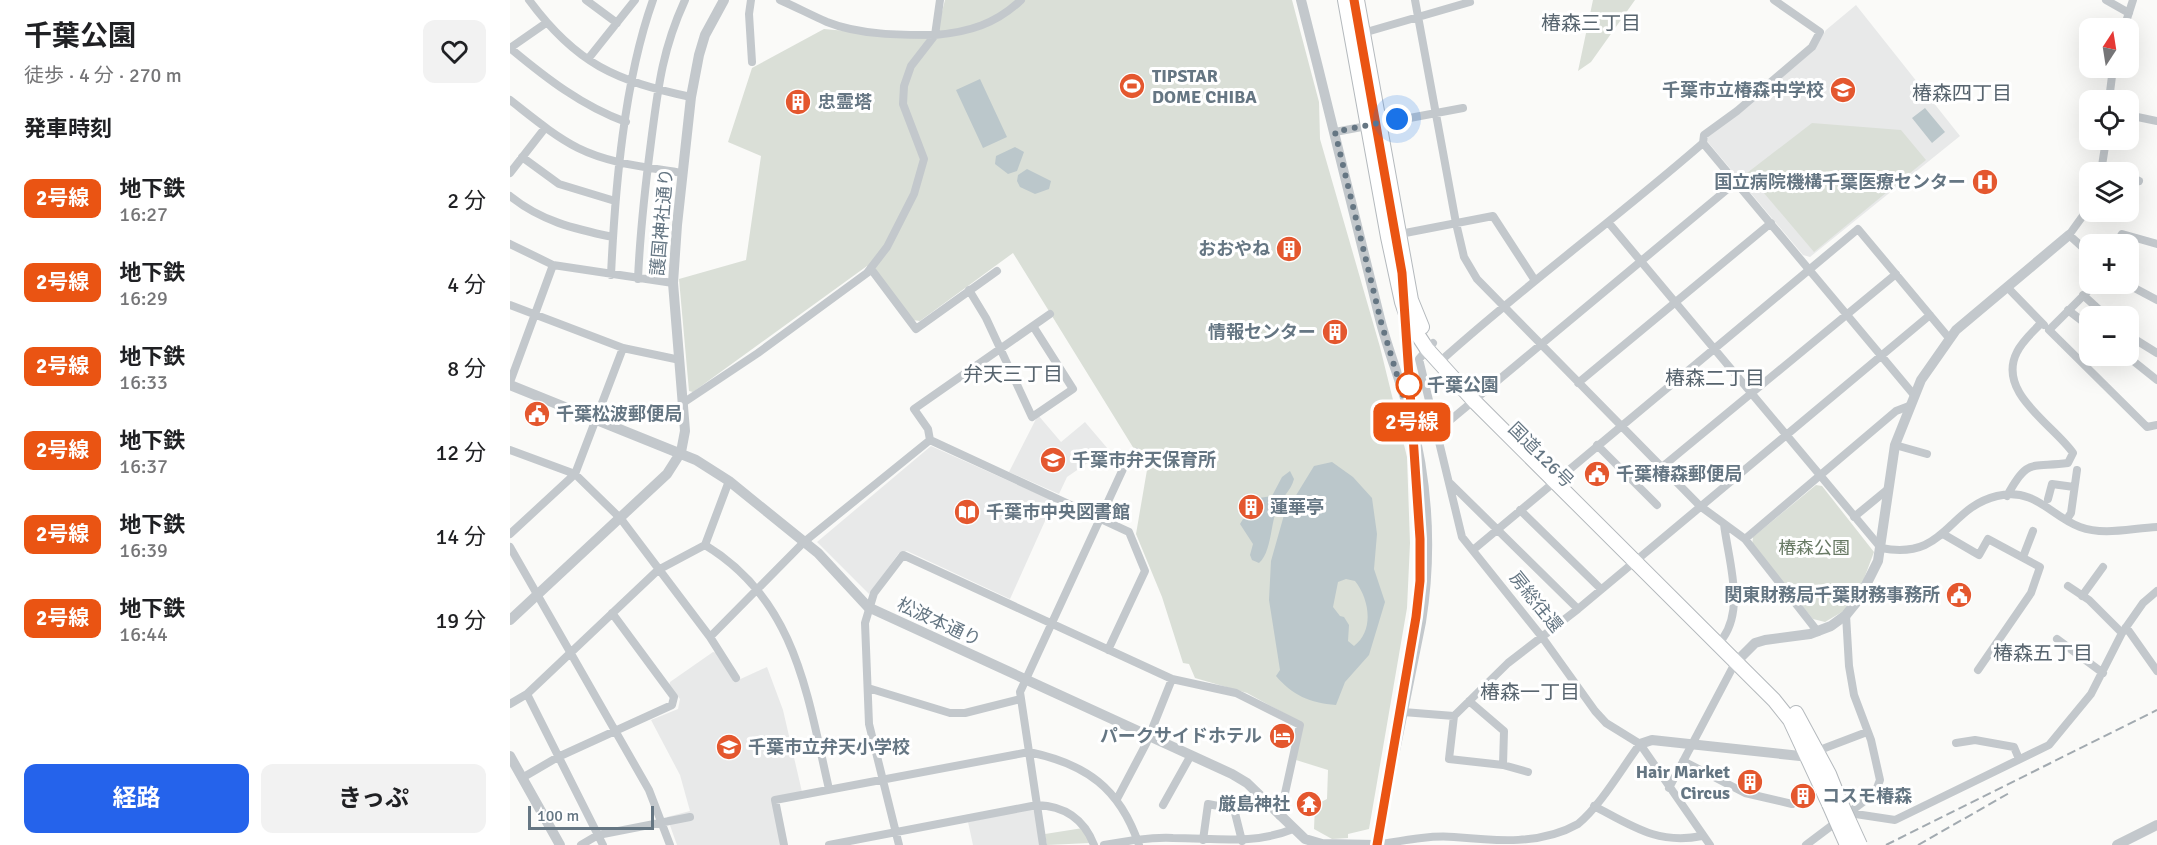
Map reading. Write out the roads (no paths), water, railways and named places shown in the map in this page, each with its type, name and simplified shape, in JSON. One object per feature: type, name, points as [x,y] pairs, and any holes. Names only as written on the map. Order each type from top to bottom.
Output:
[{"type":"highway","name":"国道126号","points":[[1345,0],[1400,234],[1410,300],[1430,346],[1445,357],[1478,399]]},
{"type":"highway","name":"国道126号","points":[[1357,0],[1373,123],[1402,302],[1408,320],[1478,399],[1638,558],[1774,700],[1811,753],[1834,802],[1860,845]]},
{"type":"highway","name":"国道126号","points":[[1638,558],[1723,638],[1738,660]]},
{"type":"highway","name":"国道126号","points":[[1834,802],[1847,845]]},
{"type":"street","points":[[529,0],[546,23],[588,59],[632,83],[691,97]]},
{"type":"street","points":[[586,0],[617,23]]},
{"type":"street","points":[[588,59],[635,0]]},
{"type":"street","points":[[610,275],[615,201],[632,83],[641,34],[653,0]]},
{"type":"street","points":[[638,279],[641,221],[658,90],[665,51],[685,0]]},
{"type":"street","name":"護国神社通り","points":[[681,452],[685,437],[684,403],[672,283],[682,174],[691,97],[705,35],[724,0]]},
{"type":"street","points":[[752,0],[749,14],[752,62]]},
{"type":"street","points":[[780,0],[829,23],[866,31],[935,35],[964,32],[985,25],[1021,0]]},
{"type":"street","points":[[684,403],[758,353],[871,269],[897,228],[923,168],[921,147],[903,104],[903,93],[911,66],[935,35],[940,0]]},
{"type":"street","points":[[1301,0],[1381,322],[1410,414],[1422,474],[1428,540],[1426,590],[1376,845],[1452,837],[1497,845],[1532,845],[1563,835],[1580,823],[1640,744],[1652,740],[1811,753],[1867,732]]},
{"type":"street","points":[[1415,0],[1456,223],[1464,257],[1477,279],[1539,345],[1700,506],[1745,539],[1818,632]]},
{"type":"street","points":[[1445,357],[1534,279],[1608,222],[1703,143],[1704,135],[1737,111],[1817,42],[1820,32],[1774,0]]},
{"type":"street","points":[[2106,0],[2129,13]]},
{"type":"street","points":[[2127,18],[2133,0]]},
{"type":"street","points":[[1363,33],[1470,2]]},
{"type":"street","points":[[546,23],[510,48],[565,91],[597,111],[626,122]]},
{"type":"street","points":[[510,100],[545,128],[580,148],[621,162],[682,174]]},
{"type":"street","points":[[1335,132],[1462,108]]},
{"type":"street","points":[[2139,117],[2157,121]]},
{"type":"street","points":[[510,173],[545,128]]},
{"type":"street","points":[[1703,143],[1914,395]]},
{"type":"street","points":[[522,157],[559,184],[615,201]]},
{"type":"street","points":[[1436,432],[1736,182]]},
{"type":"street","points":[[510,196],[543,219],[574,229],[612,237]]},
{"type":"street","points":[[1400,234],[1493,216],[1534,279]]},
{"type":"street","points":[[1669,788],[1738,660],[1755,643],[1818,632],[1846,615],[1875,572],[1881,548],[1895,445],[1914,395],[1948,338],[2069,235],[2079,221]]},
{"type":"street","points":[[1608,222],[1881,548],[1894,551],[1921,547],[1943,534],[1970,508],[1997,496],[2030,498],[2079,527],[2109,532],[2157,527]]},
{"type":"street","points":[[1578,383],[1771,223]]},
{"type":"street","points":[[1473,550],[1620,425],[1858,229],[1948,338]]},
{"type":"street","points":[[2069,235],[2079,244]]},
{"type":"street","points":[[2139,239],[2157,244]]},
{"type":"street","points":[[510,244],[553,265],[672,283]]},
{"type":"street","points":[[510,383],[553,265]]},
{"type":"street","points":[[871,269],[916,329],[997,271]]},
{"type":"street","points":[[1662,467],[1896,274]]},
{"type":"street","points":[[2008,288],[2147,427],[2157,425]]},
{"type":"street","points":[[969,290],[986,318],[1032,417],[1073,388],[1033,326]]},
{"type":"street","points":[[2139,290],[2157,300]]},
{"type":"street","points":[[2049,330],[2084,295],[2096,306]]},
{"type":"street","points":[[510,305],[623,348],[680,360]]},
{"type":"street","points":[[2068,310],[2079,318]]},
{"type":"street","points":[[930,440],[928,429],[914,409],[1050,314]]},
{"type":"street","points":[[1528,772],[1503,765],[1449,759],[1454,716],[1508,663],[1578,609],[1930,315]]},
{"type":"street","points":[[2007,496],[2033,464],[2068,463],[2073,453],[2030,408],[2014,376],[2017,351],[2041,323]]},
{"type":"street","points":[[2139,342],[2157,353]]},
{"type":"street","name":"房総往還","points":[[1430,346],[1419,359],[1462,537],[1542,636],[1606,723],[1640,744],[1710,845]]},
{"type":"street","points":[[510,534],[575,474],[623,348]]},
{"type":"street","points":[[2139,366],[2157,380]]},
{"type":"street","name":"松波本通り","points":[[510,383],[681,452],[729,481],[804,542],[868,607],[1149,735],[1247,783],[1305,839],[1322,845],[1376,845]]},
{"type":"street","points":[[1745,539],[1896,411],[1909,406]]},
{"type":"street","points":[[930,440],[1129,532],[1145,571],[1108,650]]},
{"type":"street","points":[[710,637],[804,542],[930,440]]},
{"type":"street","points":[[1597,445],[1657,505]]},
{"type":"street","points":[[1895,445],[1927,454]]},
{"type":"street","points":[[510,450],[575,474],[621,519],[710,637],[736,678]]},
{"type":"street","points":[[510,620],[667,474],[681,452]]},
{"type":"street","points":[[1043,845],[1020,692],[1123,469],[1136,452]]},
{"type":"street","points":[[2067,519],[2072,513],[2076,470]]},
{"type":"street","points":[[510,704],[527,694],[658,570],[705,545],[729,481]]},
{"type":"street","points":[[1450,484],[1578,609]]},
{"type":"street","points":[[2048,499],[2052,484],[2074,487]]},
{"type":"street","points":[[1854,517],[1888,489]]},
{"type":"street","points":[[1520,510],[1601,589]]},
{"type":"street","points":[[1723,638],[1733,619],[1731,569],[1724,524]]},
{"type":"street","points":[[2023,557],[2033,531]]},
{"type":"street","points":[[1943,534],[1979,555],[1988,538],[2040,567],[2031,592],[1978,670]]},
{"type":"street","points":[[705,545],[729,560],[757,591],[796,655],[829,789]]},
{"type":"street","points":[[510,546],[649,790],[670,845]]},
{"type":"street","points":[[899,845],[869,724],[865,623],[874,593],[903,555],[1172,680],[1236,693],[1300,725],[1280,816]]},
{"type":"street","points":[[2082,596],[2103,567]]},
{"type":"street","points":[[2068,586],[2124,630],[2157,671]]},
{"type":"street","points":[[1849,813],[1895,820],[2049,745],[2091,694],[2124,630],[2143,603],[2157,591]]},
{"type":"street","points":[[522,778],[558,757],[672,705],[674,697],[612,613]]},
{"type":"street","points":[[1806,845],[1879,789],[1880,780],[1849,666],[1846,615]]},
{"type":"street","points":[[2057,639],[2103,673]]},
{"type":"street","points":[[1117,799],[1149,735],[1172,680]]},
{"type":"street","points":[[868,688],[950,713],[965,713],[1020,699]]},
{"type":"street","points":[[527,694],[603,845]]},
{"type":"street","points":[[1469,701],[1504,731],[1503,765]]},
{"type":"street","points":[[1403,712],[1454,716]]},
{"type":"street","points":[[1956,743],[1975,740],[2014,747],[2019,759]]},
{"type":"street","points":[[784,845],[775,800],[881,778],[1029,752],[1062,760],[1103,785],[1117,799],[1130,820],[1138,842]]},
{"type":"street","points":[[1163,805],[1191,755]]},
{"type":"street","points":[[510,756],[560,845]]},
{"type":"street","points":[[1683,761],[1745,793],[1792,804]]},
{"type":"street","points":[[1203,840],[1208,804],[1234,809],[1242,841]]},
{"type":"street","points":[[829,845],[1037,805],[1055,807],[1071,814],[1086,828],[1094,845]]},
{"type":"street","points":[[1594,806],[1658,837],[1673,839],[1702,836]]},
{"type":"street","points":[[581,845],[598,835],[690,817]]},
{"type":"street","points":[[2117,845],[2157,825]]},
{"type":"street","points":[[1104,845],[1203,840],[1242,841],[1270,837],[1293,829]]},
{"type":"railway","points":[[1354,0],[1402,273],[1420,539],[1416,617],[1377,845]]},
{"type":"railway","points":[[1886,845],[2157,710]]},
{"type":"railway","points":[[1918,845],[2011,792]]},
{"type":"metro line","name":"2号線","points":[[1354,0],[1397,234],[1402,273],[1420,539],[1420,581],[1416,617],[1394,729],[1377,845]]},
{"type":"place","name":"TIPSTAR DOME CHIBA","points":[[1132,86]]},
{"type":"place","name":"千葉市立椿森中学校","points":[[1843,90]]},
{"type":"place","name":"忠霊塔","points":[[798,102]]},
{"type":"place","name":"国立病院機構千葉医療センター","points":[[1985,182]]},
{"type":"place","name":"おおやね","points":[[1289,249]]},
{"type":"place","name":"情報センター","points":[[1335,332]]},
{"type":"place","name":"千葉公園","points":[[1409,385]]},
{"type":"place","name":"千葉松波郵便局","points":[[537,414]]},
{"type":"place","name":"千葉市弁天保育所","points":[[1053,460]]},
{"type":"place","name":"千葉椿森郵便局","points":[[1597,474]]},
{"type":"place","name":"蓮華亭","points":[[1251,507]]},
{"type":"place","name":"千葉市中央図書館","points":[[967,512]]},
{"type":"place","name":"関東財務局千葉財務事務所","points":[[1959,595]]},
{"type":"place","name":"パークサイドホテル","points":[[1282,736]]},
{"type":"place","name":"千葉市立弁天小学校","points":[[729,747]]},
{"type":"place","name":"Hair Market Circus","points":[[1750,782]]},
{"type":"place","name":"コスモ椿森","points":[[1803,796]]},
{"type":"place","name":"厳島神社","points":[[1309,804]]},
{"type":"district","name":"椿森三丁目","points":[[1591,23]]},
{"type":"district","name":"椿森四丁目","points":[[1962,93]]},
{"type":"district","name":"弁天三丁目","points":[[1013,374]]},
{"type":"district","name":"椿森二丁目","points":[[1715,378]]},
{"type":"district","name":"椿森五丁目","points":[[2043,653]]},
{"type":"district","name":"椿森一丁目","points":[[1530,692]]},
{"type":"park label","name":"椿森公園","points":[[1814,548]]}]
